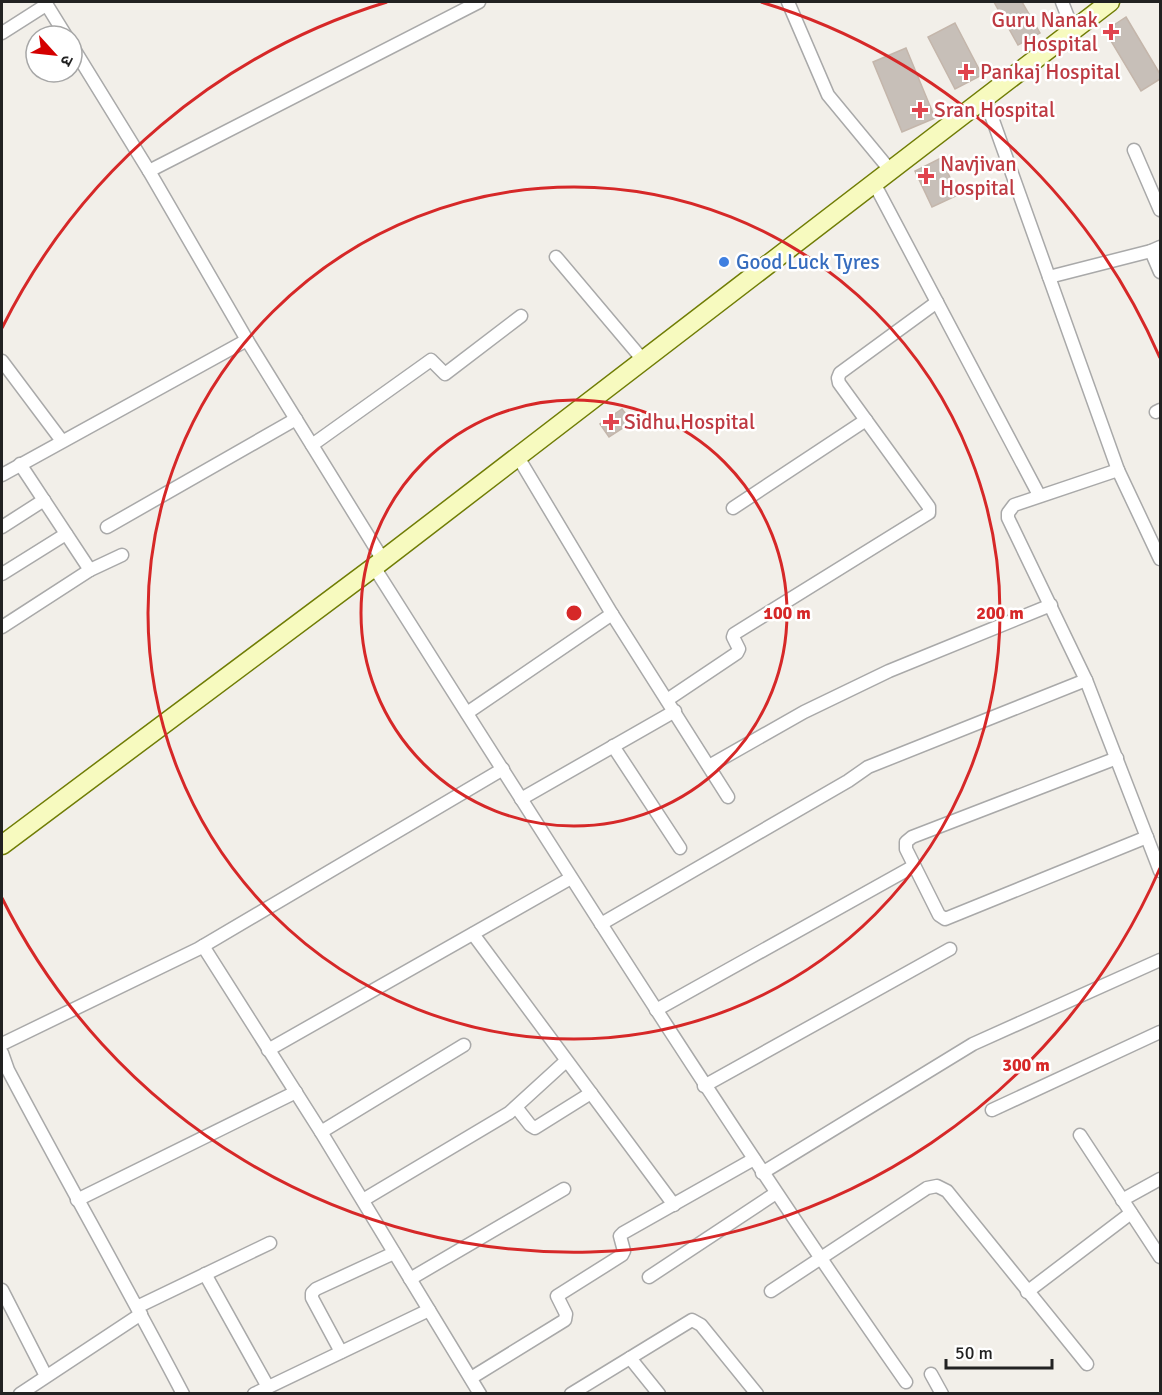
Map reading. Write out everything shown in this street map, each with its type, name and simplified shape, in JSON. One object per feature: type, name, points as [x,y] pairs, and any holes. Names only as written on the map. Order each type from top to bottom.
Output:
[{"type":"main road","points":[[2,845],[378,564],[1110,2]]},
{"type":"street","points":[[149,171],[479,2]]},
{"type":"street","points":[[788,2],[828,95],[890,170]]},
{"type":"street","points":[[1062,2],[1073,30]]},
{"type":"street","points":[[2,33],[46,3],[59,24]]},
{"type":"street","points":[[84,65],[149,171],[247,340],[312,446],[378,564],[502,770],[704,1086],[820,1260],[906,1383]]},
{"type":"street","points":[[985,98],[1118,470],[1161,559]]},
{"type":"street","points":[[1134,150],[1161,210]]},
{"type":"street","points":[[874,183],[1039,495]]},
{"type":"street","points":[[1049,277],[1156,249],[1161,272]]},
{"type":"street","points":[[556,256],[644,360]]},
{"type":"street","points":[[668,700],[737,653],[739,649],[733,637],[734,634],[930,513],[929,507],[839,383],[838,376],[937,302]]},
{"type":"street","points":[[312,446],[431,360],[445,374],[521,316]]},
{"type":"street","points":[[2,475],[247,340]]},
{"type":"street","points":[[2,361],[62,441]]},
{"type":"street","points":[[106,527],[296,419]]},
{"type":"street","points":[[733,508],[866,420]]},
{"type":"street","points":[[518,457],[612,614],[728,797]]},
{"type":"street","points":[[20,464],[90,570]]},
{"type":"street","points":[[1118,470],[1014,505],[1008,513],[1008,518],[1086,680],[1161,871]]},
{"type":"street","points":[[2,527],[44,500]]},
{"type":"street","points":[[2,574],[66,534]]},
{"type":"street","points":[[2,627],[90,570],[122,555]]},
{"type":"street","points":[[709,766],[804,712],[878,676],[1051,605]]},
{"type":"street","points":[[467,713],[612,614]]},
{"type":"street","points":[[601,924],[848,781],[868,767],[1086,680]]},
{"type":"street","points":[[521,799],[675,711]]},
{"type":"street","points":[[614,746],[680,848]]},
{"type":"street","points":[[1118,758],[909,839],[906,842],[906,849],[939,915],[945,919],[1147,837]]},
{"type":"street","points":[[2,1044],[203,946],[502,770]]},
{"type":"street","points":[[656,1010],[914,866]]},
{"type":"street","points":[[268,1050],[572,878]]},
{"type":"street","points":[[473,934],[674,1205]]},
{"type":"street","points":[[203,946],[321,1132],[480,1394]]},
{"type":"street","points":[[704,1086],[950,949]]},
{"type":"street","points":[[762,1173],[973,1044],[1161,960]]},
{"type":"street","points":[[992,1110],[1161,1032]]},
{"type":"street","points":[[321,1132],[464,1045]]},
{"type":"street","points":[[2,1053],[8,1070],[77,1200],[183,1394]]},
{"type":"street","points":[[363,1200],[509,1113],[566,1061]]},
{"type":"street","points":[[77,1200],[296,1092]]},
{"type":"street","points":[[516,1107],[535,1128],[591,1093]]},
{"type":"street","points":[[1080,1135],[1161,1257]]},
{"type":"street","points":[[471,1378],[563,1321],[566,1316],[558,1294],[622,1255],[624,1251],[620,1239],[623,1233],[754,1159]]},
{"type":"street","points":[[1122,1200],[1161,1179]]},
{"type":"street","points":[[771,1291],[927,1188],[937,1186],[946,1191],[1087,1364]]},
{"type":"street","points":[[410,1279],[564,1189]]},
{"type":"street","points":[[649,1277],[776,1193]]},
{"type":"street","points":[[1027,1292],[1131,1213]]},
{"type":"street","points":[[20,1394],[139,1310],[205,1274],[270,1243]]},
{"type":"street","points":[[341,1352],[312,1298],[312,1293],[316,1289],[394,1253]]},
{"type":"street","points":[[205,1274],[268,1387]]},
{"type":"street","points":[[2,1290],[46,1376]]},
{"type":"street","points":[[254,1394],[429,1310]]},
{"type":"street","points":[[571,1394],[689,1321],[695,1321],[757,1394]]},
{"type":"street","points":[[630,1358],[659,1394]]},
{"type":"street","points":[[931,1374],[942,1394]]},
{"type":"building","points":[[994,2],[1022,2],[1040,33],[1018,45]]},
{"type":"building","points":[[1126,17],[1160,74],[1160,79],[1141,91],[1105,31]]},
{"type":"building","points":[[955,23],[982,75],[955,89],[928,37]]},
{"type":"building","points":[[906,48],[935,118],[902,132],[873,62]]},
{"type":"building","points":[[941,158],[958,195],[932,207],[915,171]]},
{"type":"building","points":[[622,409],[632,422],[609,437],[600,424]]},
{"type":"place","name":"Guru Nanak Hospital","points":[[1111,32]]},
{"type":"place","name":"Pankaj Hospital","points":[[966,72]]},
{"type":"place","name":"Sran Hospital","points":[[920,110]]},
{"type":"place","name":"Navjivan Hospital","points":[[926,176]]},
{"type":"place","name":"Good Luck Tyres","points":[[724,262]]},
{"type":"place","name":"Sidhu Hospital","points":[[611,422]]}]
